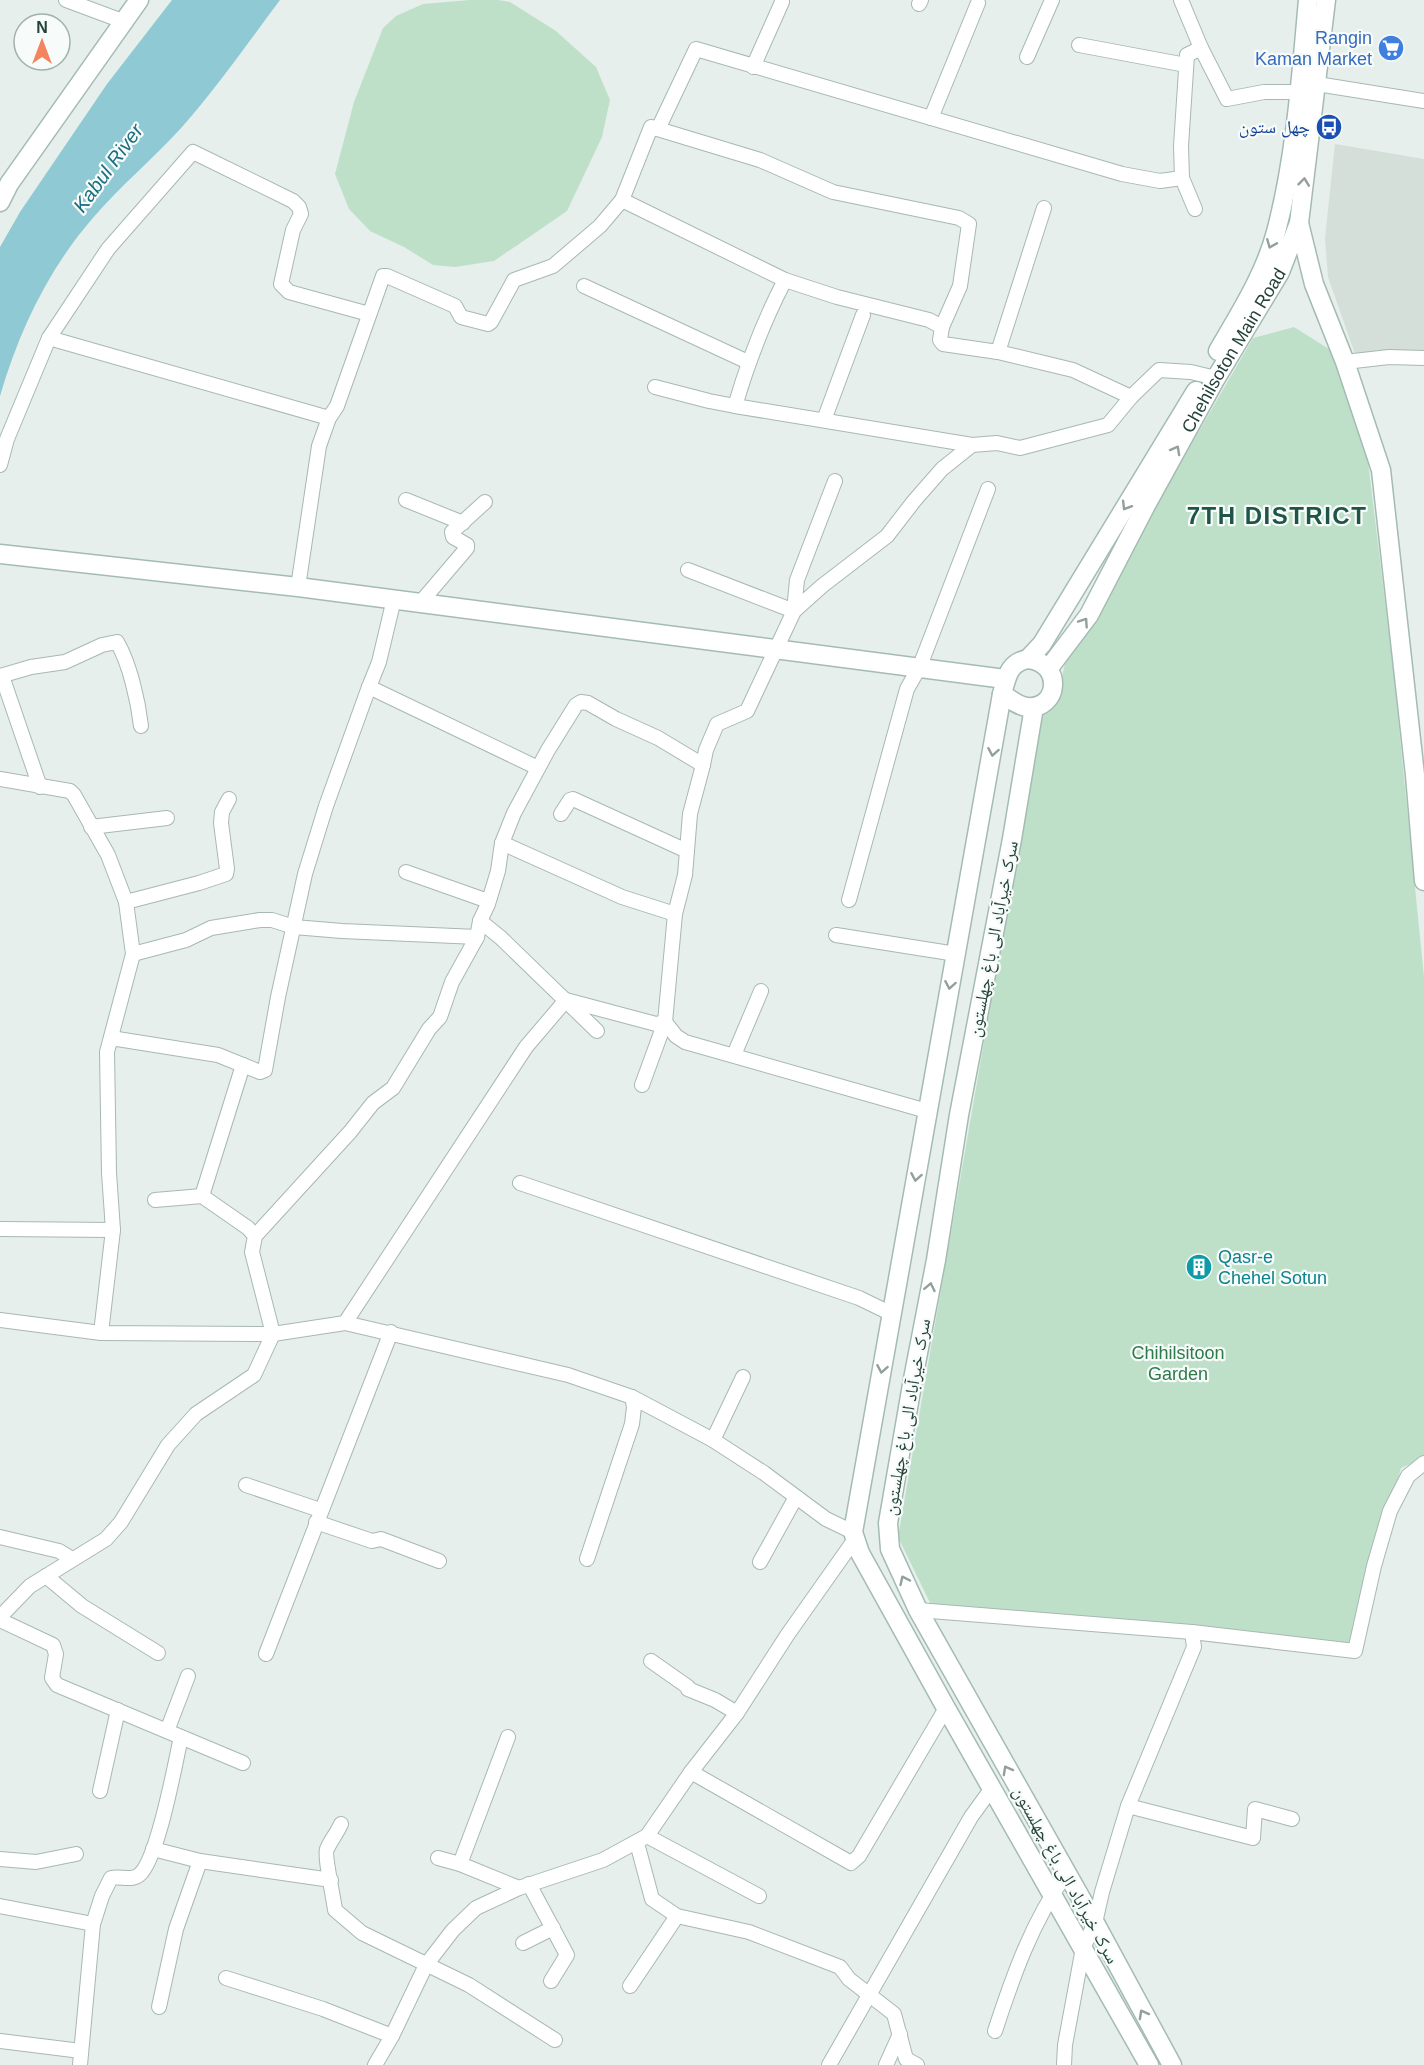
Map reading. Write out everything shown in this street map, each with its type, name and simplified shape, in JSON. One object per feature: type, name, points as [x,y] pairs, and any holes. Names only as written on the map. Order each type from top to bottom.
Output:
[{"type":"main road","points":[[0,202],[4,179],[140,0]]},
{"type":"main road","name":"Chehilsoton Main Road","points":[[1048,668],[1089,615],[1211,376],[1254,287],[1276,233],[1293,146],[1308,0]]},
{"type":"main road","name":"Chehilsoton Main Road","points":[[1028,659],[1042,644],[1211,376],[1281,272],[1299,224],[1326,0]]},
{"type":"main road","points":[[1299,224],[1314,284],[1345,362],[1381,470],[1418,758],[1424,881]]},
{"type":"main road","points":[[1281,272],[1297,275],[1314,284]]},
{"type":"main road","points":[[0,554],[297,587],[920,666],[1004,687],[1017,705],[1025,707],[1042,704],[1052,692],[1054,683],[1048,668],[1036,660],[1028,659],[1014,664],[1008,670],[1004,687],[927,1111],[854,1536],[860,1553],[946,1708],[1149,2065]]},
{"type":"main road","name":"سرک خیرآباد الی باغ چهلستون","points":[[1034,707],[888,1523],[890,1549],[918,1610],[1095,1923],[1172,2065]]},
{"type":"street","points":[[66,0],[125,22]]},
{"type":"street","points":[[1027,57],[1052,0]]},
{"type":"street","points":[[1181,0],[1201,48],[1227,99],[1264,92],[1299,92]]},
{"type":"street","points":[[753,66],[782,2]]},
{"type":"street","points":[[931,118],[978,3]]},
{"type":"street","points":[[1079,45],[1186,65]]},
{"type":"street","points":[[1195,209],[1182,178],[1181,146],[1187,55],[1201,48]]},
{"type":"street","points":[[658,129],[694,50],[698,49],[1122,174],[1160,181],[1182,178]]},
{"type":"street","points":[[1317,84],[1424,101]]},
{"type":"street","points":[[297,587],[319,447],[329,418],[337,406],[382,276],[387,276],[455,306],[461,317],[488,324],[514,280],[552,266],[600,226],[622,200],[651,127],[760,160],[833,192],[959,218],[969,224],[960,286],[942,327],[940,340],[943,344],[998,352],[1073,370],[1131,397]]},
{"type":"street","points":[[0,465],[7,439],[49,338],[108,249],[194,152],[293,201],[299,207],[301,214],[293,230],[281,284],[289,292],[369,314]]},
{"type":"street","points":[[622,200],[785,280],[837,297],[929,320],[942,327]]},
{"type":"street","points":[[998,352],[1044,208]]},
{"type":"street","points":[[735,406],[748,362],[785,280]]},
{"type":"street","points":[[584,286],[748,362]]},
{"type":"street","points":[[824,420],[863,315]]},
{"type":"street","points":[[49,338],[329,418]]},
{"type":"street","points":[[1345,362],[1389,357],[1424,358]]},
{"type":"street","points":[[655,387],[735,406],[972,445],[997,443],[1020,448],[1108,425],[1131,397],[1159,370],[1211,376]]},
{"type":"street","points":[[794,611],[822,586],[887,536],[942,469],[972,445]]},
{"type":"street","points":[[642,1085],[665,1022],[675,915],[685,876],[690,814],[704,765],[705,750],[717,724],[747,711],[794,611],[797,580],[835,481]]},
{"type":"street","points":[[849,900],[908,689],[920,666],[988,489]]},
{"type":"street","points":[[406,500],[463,523]]},
{"type":"street","points":[[421,603],[467,548],[452,534],[484,502]]},
{"type":"street","points":[[688,570],[794,611]]},
{"type":"street","points":[[111,1038],[218,1055],[260,1072],[265,1071],[305,874],[326,806],[380,662],[394,599]]},
{"type":"street","points":[[40,787],[1,676],[31,667],[65,662],[102,645],[117,642],[128,670],[141,726]]},
{"type":"street","points":[[369,687],[538,768]]},
{"type":"street","points":[[243,1763],[57,1685],[52,1678],[56,1654],[53,1645],[0,1618],[30,1586],[106,1539],[121,1522],[168,1445],[195,1414],[254,1374],[273,1334],[252,1252],[255,1236],[374,1103],[393,1088],[429,1029],[440,1017],[452,982],[477,937],[480,921],[498,871],[501,843],[514,813],[576,705],[581,702],[588,703],[658,738],[704,765]]},
{"type":"street","points":[[0,779],[70,791],[108,855],[126,902],[133,954],[107,1052],[109,1173],[113,1230],[101,1333]]},
{"type":"street","points":[[126,902],[199,884],[226,874],[221,823],[222,812],[229,799]]},
{"type":"street","points":[[561,814],[573,799],[687,851]]},
{"type":"street","points":[[91,827],[167,818]]},
{"type":"street","points":[[501,843],[622,897],[675,915]]},
{"type":"street","points":[[406,872],[488,901]]},
{"type":"street","points":[[133,954],[186,940],[211,928],[238,922],[272,920],[294,927],[477,937]]},
{"type":"street","points":[[480,921],[501,938],[597,1031]]},
{"type":"street","points":[[836,935],[956,954]]},
{"type":"street","points":[[734,1055],[761,991]]},
{"type":"street","points":[[566,1000],[656,1024],[665,1022]]},
{"type":"street","points":[[345,1323],[526,1047],[566,1000]]},
{"type":"street","points":[[665,1022],[676,1036],[685,1042],[927,1111]]},
{"type":"street","points":[[202,1196],[243,1065]]},
{"type":"street","points":[[520,1183],[858,1298],[892,1314]]},
{"type":"street","points":[[155,1200],[202,1196],[248,1228],[255,1236]]},
{"type":"street","points":[[0,1229],[113,1230]]},
{"type":"street","points":[[0,1320],[101,1333],[273,1334],[345,1323],[568,1375],[632,1397],[713,1440],[854,1536],[737,1713],[642,1840],[603,1860],[524,1886],[476,1908],[453,1930],[426,1965],[392,2036],[375,2065]]},
{"type":"street","points":[[266,1654],[391,1332]]},
{"type":"street","points":[[713,1440],[742,1377]]},
{"type":"street","points":[[587,1559],[632,1424],[634,1407],[632,1397]]},
{"type":"street","points":[[918,1610],[1192,1632],[1356,1651],[1374,1566],[1390,1511],[1408,1476],[1424,1463]]},
{"type":"street","points":[[246,1485],[372,1541],[381,1539],[439,1561]]},
{"type":"street","points":[[760,1562],[796,1497]]},
{"type":"street","points":[[0,1537],[58,1551],[72,1559]]},
{"type":"street","points":[[46,1576],[82,1606],[158,1653]]},
{"type":"street","points":[[1064,2065],[1065,2045],[1083,1948],[1095,1923],[1128,1806],[1194,1647],[1192,1632]]},
{"type":"street","points":[[651,1661],[688,1689],[715,1700],[737,1713]]},
{"type":"street","points":[[167,1731],[188,1676]]},
{"type":"street","points":[[691,1772],[851,1863],[859,1856],[946,1708]]},
{"type":"street","points":[[100,1791],[118,1710]]},
{"type":"street","points":[[0,2041],[80,2058],[93,1924],[102,1896],[111,1878],[118,1876],[131,1878],[139,1875],[147,1864],[159,1837],[181,1737]]},
{"type":"street","points":[[460,1864],[508,1737]]},
{"type":"street","points":[[829,2065],[970,1817],[992,1788]]},
{"type":"street","points":[[1128,1806],[1252,1838],[1255,1809],[1292,1819]]},
{"type":"street","points":[[340,1824],[326,1850],[335,1910],[362,1933],[469,1985],[555,2040]]},
{"type":"street","points":[[642,1840],[759,1896]]},
{"type":"street","points":[[642,1840],[652,1899],[677,1916],[749,1932],[840,1967],[849,1979],[894,2014],[906,2059],[917,2065]]},
{"type":"street","points":[[153,1849],[200,1862],[331,1880]]},
{"type":"street","points":[[0,1859],[36,1862],[76,1854]]},
{"type":"street","points":[[438,1858],[524,1886],[567,1955],[551,1981]]},
{"type":"street","points":[[159,2007],[176,1929],[200,1862]]},
{"type":"street","points":[[994,2031],[1020,1956],[1052,1893],[1066,1874]]},
{"type":"street","points":[[0,1906],[93,1924]]},
{"type":"street","points":[[630,1986],[677,1916]]},
{"type":"street","points":[[523,1943],[552,1929]]},
{"type":"street","points":[[226,1978],[323,2009],[392,2036]]},
{"type":"street","points":[[886,2065],[900,2034]]},
{"type":"shaded area","points":[[1335,144],[1424,159],[1424,353],[1355,354],[1328,277],[1325,238]]},
{"type":"green space","points":[[470,0],[510,2],[556,31],[596,67],[610,100],[602,137],[567,211],[494,261],[455,267],[433,265],[404,247],[370,231],[349,209],[335,174],[354,102],[383,28],[396,16],[423,4]]},
{"type":"green space","name":"Chihilsitoon Garden","points":[[1294,327],[1337,354],[1365,437],[1393,667],[1424,977],[1424,1458],[1401,1468],[1354,1648],[934,1611],[898,1537],[1041,714],[1057,690],[1065,662],[1253,338]]},
{"type":"water","name":"Kabul River","points":[[172,0],[280,0],[220,81],[182,127],[103,207],[76,239],[37,302],[16,348],[0,396],[0,247],[20,212],[107,84]]},
{"type":"place","name":"Rangin Kaman Market","points":[[1391,48]]},
{"type":"place","name":"چهل ستون","points":[[1329,127]]},
{"type":"place","name":"Qasr-e Chehel Sotun","points":[[1199,1267]]},
{"type":"district","name":"7TH DISTRICT","points":[[1277,515]]}]
